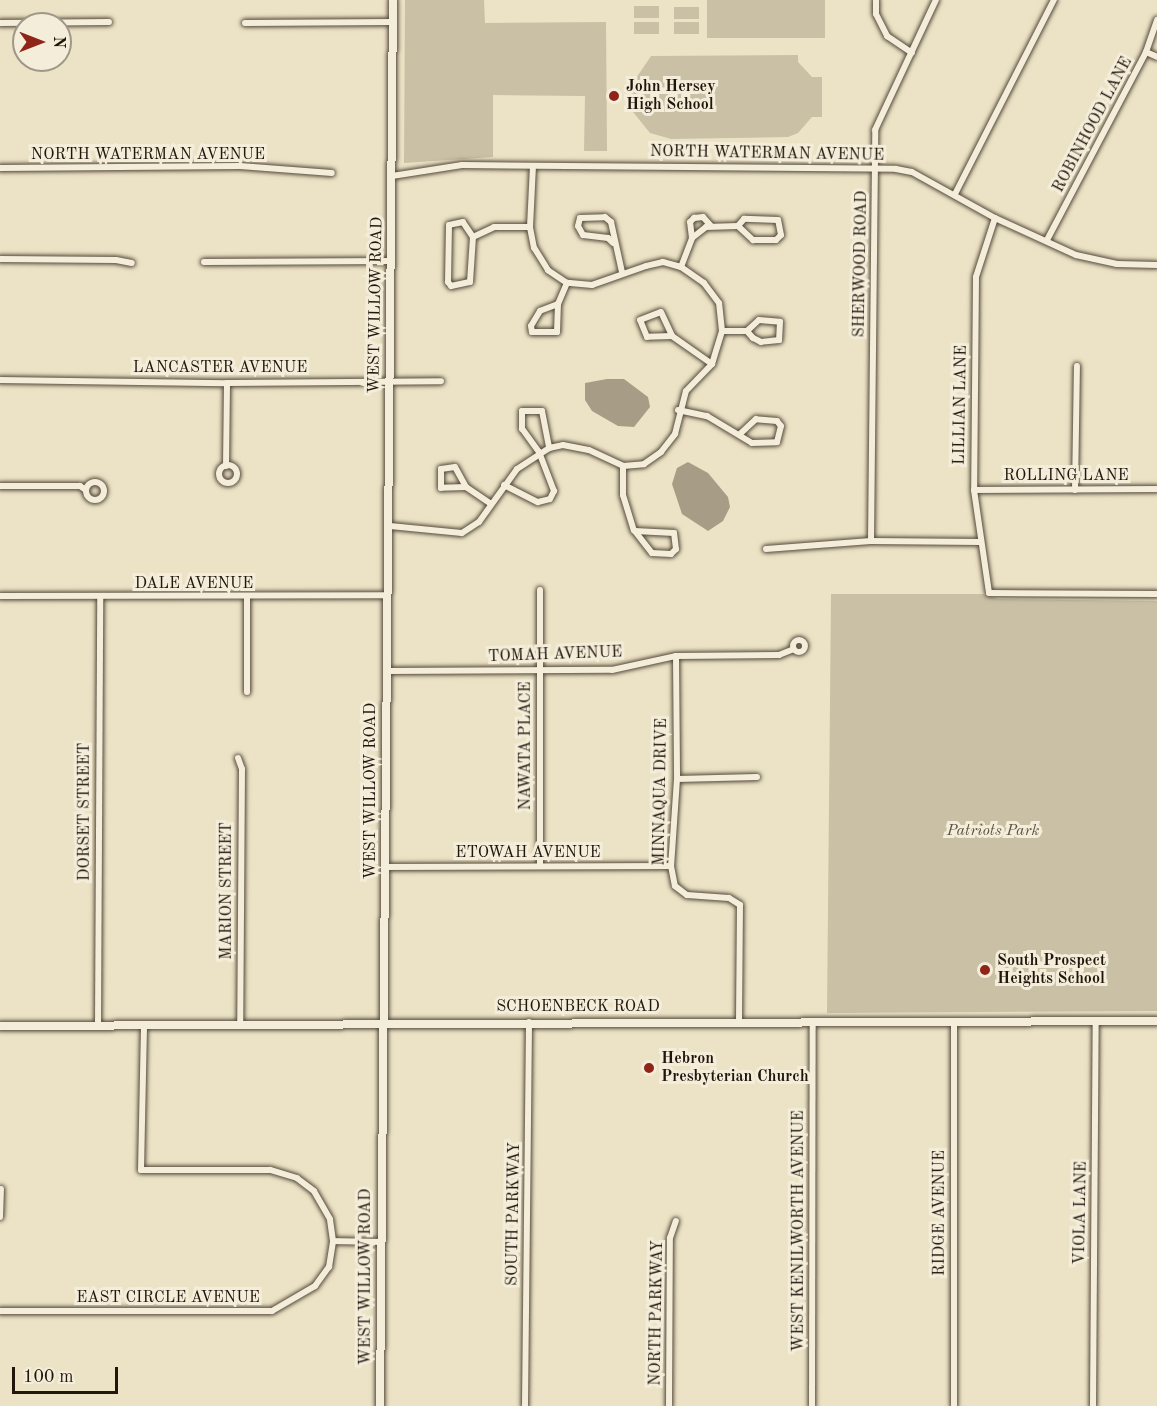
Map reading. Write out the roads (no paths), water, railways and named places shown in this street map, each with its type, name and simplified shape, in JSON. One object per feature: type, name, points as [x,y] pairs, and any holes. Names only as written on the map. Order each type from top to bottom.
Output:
[{"type":"street","name":"WEST WILLOW ROAD","points":[[380,1406],[380,1242],[390,526],[393,0]]},
{"type":"street","points":[[876,0],[876,14],[887,36],[912,52]]},
{"type":"street","name":"SHERWOOD ROAD","points":[[871,541],[875,130],[936,0]]},
{"type":"street","points":[[955,194],[1054,0]]},
{"type":"street","name":"ROBINHOOD LANE","points":[[1047,240],[1146,52],[1157,20]]},
{"type":"street","points":[[0,23],[108,22]]},
{"type":"street","points":[[245,23],[393,22]]},
{"type":"street","points":[[1146,52],[1157,57]]},
{"type":"street","name":"NORTH WATERMAN AVENUE","points":[[393,176],[462,165],[875,167],[912,172],[995,218],[1096,260],[1157,265]]},
{"type":"street","name":"NORTH WATERMAN AVENUE","points":[[0,168],[240,166],[332,173]]},
{"type":"street","points":[[390,526],[462,532],[479,522],[504,485],[539,452],[549,448],[563,445],[589,450],[623,466],[644,464],[661,452],[675,434],[678,410],[686,390],[712,364],[722,331],[719,303],[704,283],[681,267],[663,262],[622,272],[592,285],[567,283],[548,270],[534,249],[530,227],[532,166]]},
{"type":"street","points":[[681,267],[692,238],[690,222],[693,218],[703,217],[711,226]]},
{"type":"street","points":[[613,243],[608,238],[583,235],[578,226],[580,218],[609,219],[613,243],[622,272]]},
{"type":"street","name":"LILLIAN LANE","points":[[995,218],[976,277],[974,490],[989,593],[1157,594]]},
{"type":"street","points":[[692,238],[711,226],[738,226],[753,240],[776,240],[781,235],[778,220],[744,219],[738,226]]},
{"type":"street","points":[[463,222],[473,237],[470,282],[451,286],[448,282],[449,225],[463,222]]},
{"type":"street","points":[[473,237],[494,227],[530,227]]},
{"type":"street","points":[[0,259],[116,260],[132,263]]},
{"type":"street","points":[[204,262],[392,261]]},
{"type":"street","points":[[558,304],[540,311],[531,326],[532,332],[557,332],[558,304],[567,283]]},
{"type":"street","points":[[672,336],[647,337],[640,320],[661,312],[672,336],[712,364]]},
{"type":"street","points":[[722,331],[747,331],[761,342],[776,342],[781,338],[781,324],[775,320],[759,320],[747,331]]},
{"type":"street","points":[[1075,490],[1077,366]]},
{"type":"street","name":"LANCASTER AVENUE","points":[[0,380],[227,383],[441,381]]},
{"type":"street","points":[[226,465],[227,383]]},
{"type":"street","points":[[504,485],[538,502],[550,499],[553,485],[539,452],[520,423],[525,409],[542,411],[549,448]]},
{"type":"street","points":[[678,410],[707,416],[741,433],[752,443],[774,444],[780,440],[781,426],[777,420],[756,419],[741,433]]},
{"type":"street","points":[[623,466],[623,495],[635,531],[652,553],[670,554],[676,549],[674,533],[635,531]]},
{"type":"street","points":[[466,487],[441,488],[441,469],[455,467],[466,487],[490,503]]},
{"type":"street","points":[[0,486],[80,486],[86,490]]},
{"type":"street","name":"ROLLING LANE","points":[[974,490],[1157,489]]},
{"type":"street","points":[[766,549],[871,541],[980,542]]},
{"type":"street","name":"NAWATA PLACE","points":[[540,590],[540,865]]},
{"type":"street","name":"DALE AVENUE","points":[[0,596],[247,598],[388,595]]},
{"type":"street","name":"DORSET STREET","points":[[98,1026],[100,598]]},
{"type":"street","points":[[247,598],[247,692]]},
{"type":"street","name":"TOMAH AVENUE","points":[[387,671],[612,670],[676,656],[779,655],[794,649]]},
{"type":"street","name":"MINNAQUA DRIVE","points":[[676,656],[677,779],[671,866],[675,886],[687,895],[729,898],[740,905],[739,1021]]},
{"type":"street","name":"MARION STREET","points":[[238,758],[242,769],[240,1025]]},
{"type":"street","points":[[677,779],[757,777]]},
{"type":"street","name":"ETOWAH AVENUE","points":[[386,867],[671,866]]},
{"type":"street","name":"VIOLA LANE","points":[[1093,1406],[1096,1020]]},
{"type":"street","name":"SCHOENBECK ROAD","points":[[0,1026],[739,1021],[1157,1021]]},
{"type":"street","name":"WEST KENILWORTH AVENUE","points":[[812,1406],[813,1021]]},
{"type":"street","name":"RIDGE AVENUE","points":[[954,1021],[954,1406]]},
{"type":"street","name":"SOUTH PARKWAY","points":[[525,1406],[529,1022]]},
{"type":"street","points":[[144,1025],[141,1170],[270,1170],[297,1178],[314,1191],[330,1219],[333,1241],[380,1242]]},
{"type":"street","points":[[0,1217],[1,1189]]},
{"type":"street","name":"NORTH PARKWAY","points":[[669,1406],[670,1238],[676,1221]]},
{"type":"street","name":"EAST CIRCLE AVENUE","points":[[0,1311],[272,1311],[315,1286],[329,1267],[333,1241]]},
{"type":"place","name":"John Hersey High School","points":[[614,96]]},
{"type":"place","name":"South Prospect Heights School","points":[[985,970]]},
{"type":"place","name":"Hebron Presbyterian Church","points":[[649,1068]]},
{"type":"park label","name":"Patriots Park","points":[[993,831]]}]
